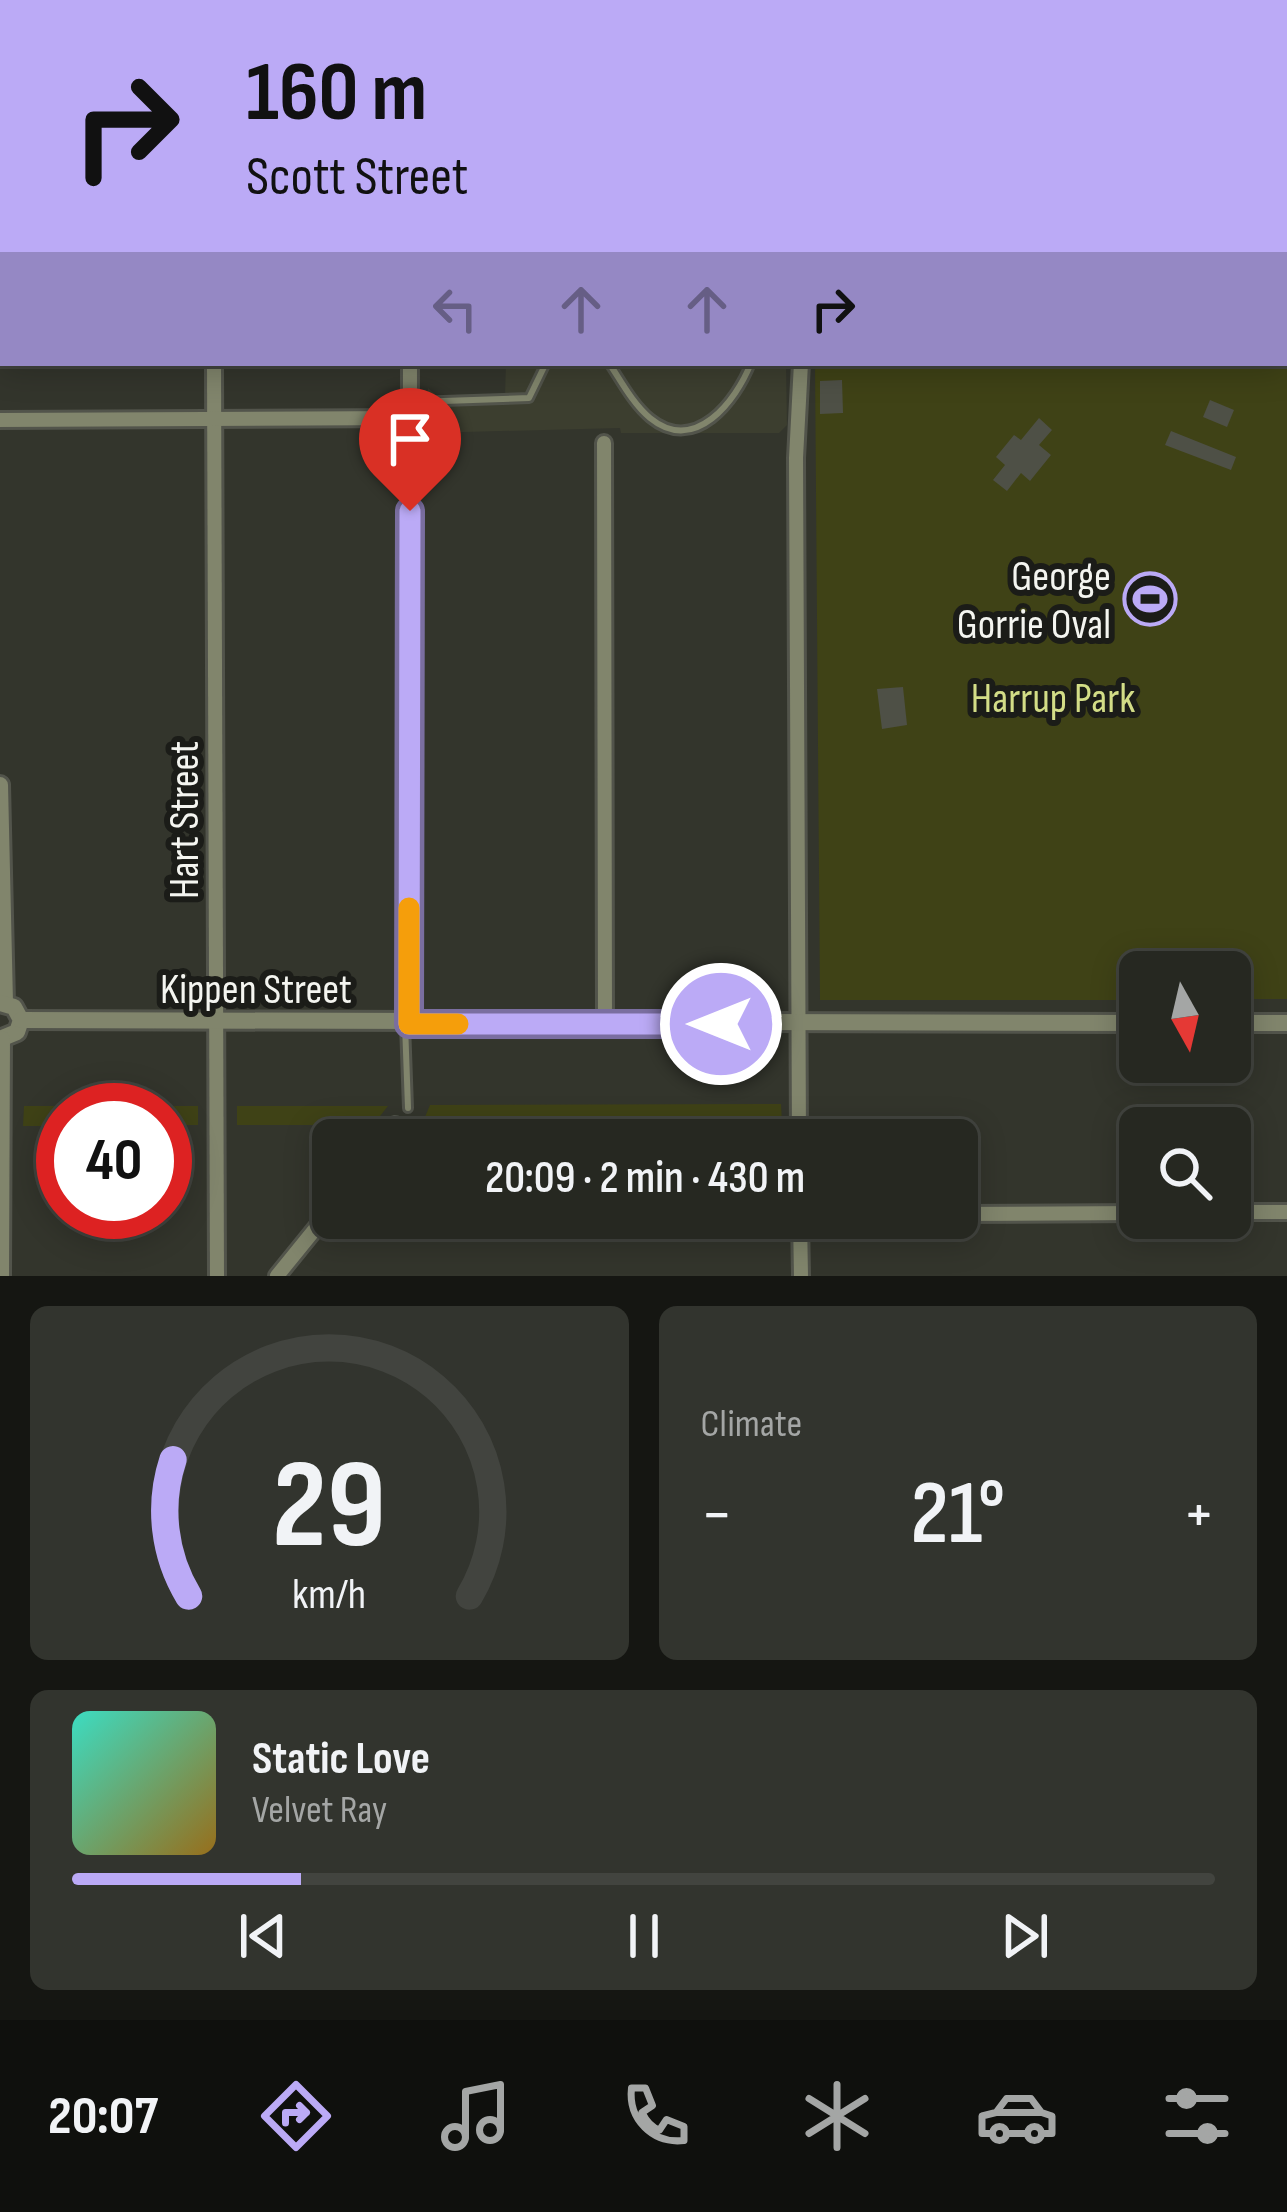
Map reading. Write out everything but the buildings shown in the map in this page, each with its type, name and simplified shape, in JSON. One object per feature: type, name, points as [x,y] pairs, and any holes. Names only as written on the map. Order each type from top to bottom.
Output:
[{"type":"street","name":"Hart Street","points":[[214,366],[218,1276]]},
{"type":"street","points":[[407,1024],[410,366]]},
{"type":"street","points":[[800,1119],[796,458],[801,366]]},
{"type":"street","points":[[0,420],[410,410]]},
{"type":"street","points":[[604,443],[605,1024]]},
{"type":"street","points":[[0,785],[2,1003],[14,1006],[21,1020],[17,1033],[1,1039],[1,1276]]},
{"type":"street","name":"Kippen Street","points":[[21,1020],[1119,1023]]},
{"type":"street","points":[[1251,1023],[1287,1023]]},
{"type":"street","points":[[1251,1213],[1287,1212]]},
{"type":"street","points":[[978,1214],[1119,1213]]},
{"type":"street","points":[[278,1276],[312,1233]]},
{"type":"street","points":[[800,1239],[801,1276]]},
{"type":"lane","points":[[410,410],[530,398],[545,366]]},
{"type":"lane","points":[[611,366],[652,420],[680,427],[701,426],[717,418],[749,366]]},
{"type":"lane","points":[[407,1024],[408,1108]]},
{"type":"shaded area","points":[[506,366],[786,366],[787,425],[779,433],[621,433],[620,428],[428,433],[428,388],[436,395],[505,395]]},
{"type":"green space","name":"Harrup Park","points":[[815,366],[1287,366],[1287,999],[1251,999],[1251,951],[1119,951],[1119,1000],[820,1000]]},
{"type":"green space","points":[[781,1104],[782,1119],[424,1119],[430,1105]]},
{"type":"green space","points":[[24,1106],[36,1106],[36,1126],[23,1126]]},
{"type":"green space","points":[[192,1106],[198,1106],[198,1125],[192,1125]]},
{"type":"green space","points":[[237,1106],[388,1106],[378,1119],[237,1125]]},
{"type":"slow traffic","points":[[409,908],[409,1024],[458,1024]]},
{"type":"place","name":"George Gorrie Oval","points":[[1150,599]]},
{"type":"route","points":[[410,511],[409,1024],[721,1024]]}]
